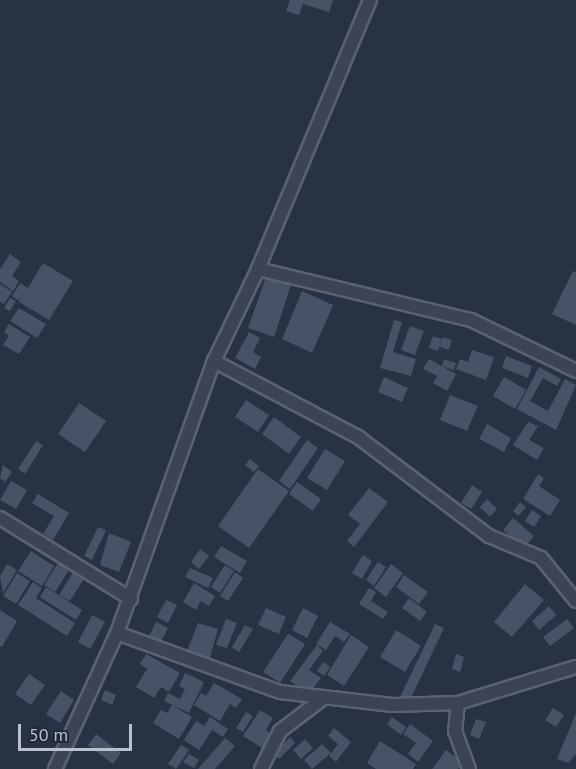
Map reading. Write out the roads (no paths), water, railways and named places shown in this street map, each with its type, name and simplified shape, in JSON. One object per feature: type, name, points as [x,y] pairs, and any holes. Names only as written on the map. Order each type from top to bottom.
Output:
[{"type":"street","points":[[55,769],[117,633],[214,361],[258,269],[370,0]]},
{"type":"street","points":[[258,269],[471,320],[576,371]]},
{"type":"street","points":[[214,361],[358,436],[489,536],[541,558],[576,601]]},
{"type":"street","points":[[0,518],[130,598]]},
{"type":"street","points":[[117,633],[230,676],[321,700],[392,705],[458,703],[576,668]]},
{"type":"street","points":[[261,769],[280,731],[321,700]]},
{"type":"street","points":[[458,703],[455,731],[470,769]]}]
